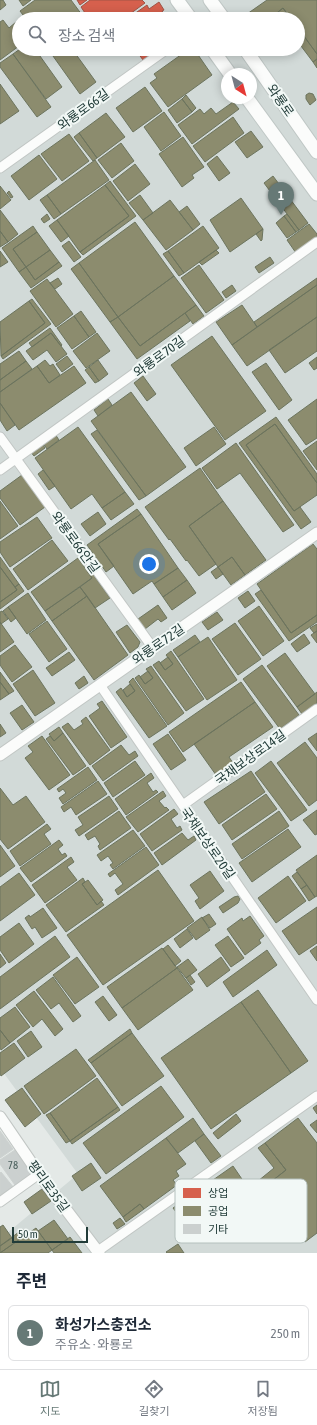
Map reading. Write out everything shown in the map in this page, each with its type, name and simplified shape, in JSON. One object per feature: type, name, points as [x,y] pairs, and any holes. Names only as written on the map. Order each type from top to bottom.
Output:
[{"type":"main road","points":[[178,0],[186,12]]},
{"type":"main road","points":[[210,0],[219,12]]},
{"type":"main road","points":[[217,56],[226,68]]},
{"type":"main road","name":"와룡로","points":[[250,56],[317,152]]},
{"type":"main road","name":"와룡로","points":[[252,104],[317,194]]},
{"type":"street","name":"와룡로66길","points":[[0,168],[157,56]]},
{"type":"street","name":"와룡로70길","points":[[0,470],[317,242]]},
{"type":"street","name":"와룡로66안길","points":[[0,437],[153,648]]},
{"type":"street","name":"와룡로72길","points":[[0,755],[317,533]]},
{"type":"street","name":"국채보상로20길","points":[[100,685],[317,1000]]},
{"type":"street","name":"국채보상로14길","points":[[183,805],[317,709]]},
{"type":"street","points":[[200,1179],[317,1096]]},
{"type":"street","name":"평리로35길","points":[[0,1117],[39,1174],[98,1252]]},
{"type":"street","points":[[0,1202],[39,1174]]},
{"type":"street","points":[[98,1252],[175,1197]]},
{"type":"shaded area","points":[[0,0],[317,0],[317,1253],[0,1253],[0,1239],[78,1174],[0,1068]]},
{"type":"building: 상업","points":[[77,0],[87,0],[80,5]]},
{"type":"building: 상업","points":[[90,0],[142,0],[145,3],[133,12],[84,12],[81,7]]},
{"type":"building: 상업","points":[[159,2],[164,10],[162,11],[163,12],[137,12],[147,5],[149,9]]},
{"type":"building: 상업","points":[[140,56],[148,56],[143,60]]},
{"type":"building: 공업","points":[[0,0],[3,0],[6,5],[0,10]]},
{"type":"building: 공업","points":[[19,0],[31,0],[23,6]]},
{"type":"building: 공업","points":[[35,0],[71,0],[80,12],[21,12],[20,11]]},
{"type":"building: 공업","points":[[267,0],[317,0],[317,54],[305,38],[305,12],[286,12],[283,8],[278,12],[250,12]]},
{"type":"building: 공업","points":[[283,8],[286,12],[278,12]]},
{"type":"building: 공업","points":[[3,20],[9,28],[12,25],[12,51],[0,60],[0,22]]},
{"type":"building: 공업","points":[[305,38],[317,54],[317,59],[313,62],[305,51]]},
{"type":"building: 공업","points":[[12,55],[14,56],[51,107],[37,117],[0,67],[0,63]]},
{"type":"building: 공업","points":[[14,56],[40,56],[62,87],[46,99]]},
{"type":"building: 공업","points":[[53,56],[77,56],[96,82],[80,94]]},
{"type":"building: 공업","points":[[179,56],[199,56],[212,75],[168,107],[150,83],[157,78],[154,74]]},
{"type":"building: 공업","points":[[317,59],[317,68],[313,62]]},
{"type":"building: 공업","points":[[0,84],[19,111],[0,124]]},
{"type":"building: 공업","points":[[145,87],[162,111],[133,132],[116,108]]},
{"type":"building: 공업","points":[[309,93],[313,94],[316,100],[310,105],[306,99],[306,95]]},
{"type":"building: 공업","points":[[186,95],[196,108],[192,112],[182,99]]},
{"type":"building: 공업","points":[[182,99],[192,112],[177,123],[168,110]]},
{"type":"building: 공업","points":[[230,104],[235,104],[239,109],[192,144],[178,125],[200,109],[204,114],[211,108],[216,114]]},
{"type":"building: 공업","points":[[164,112],[181,136],[161,151],[144,127]]},
{"type":"building: 공업","points":[[106,113],[125,137],[97,158],[79,133]]},
{"type":"building: 공업","points":[[233,117],[244,133],[205,162],[193,146]]},
{"type":"building: 공업","points":[[251,131],[263,147],[247,158],[235,142]]},
{"type":"building: 공업","points":[[79,133],[97,158],[93,161],[74,137]]},
{"type":"building: 공업","points":[[69,134],[89,161],[62,181],[41,154]]},
{"type":"building: 공업","points":[[183,137],[204,167],[192,175],[194,178],[182,187],[159,154]]},
{"type":"building: 공업","points":[[121,143],[134,161],[112,178],[98,160]]},
{"type":"building: 공업","points":[[39,155],[57,179],[29,200],[11,176]]},
{"type":"building: 공업","points":[[217,156],[230,173],[219,181],[207,164]]},
{"type":"building: 공업","points":[[95,160],[109,180],[61,214],[47,195]]},
{"type":"building: 공업","points":[[135,164],[150,184],[128,201],[113,181]]},
{"type":"building: 공업","points":[[273,176],[308,223],[299,230],[264,183]]},
{"type":"building: 공업","points":[[110,181],[136,216],[83,255],[80,252],[129,216],[105,185]]},
{"type":"building: 공업","points":[[105,185],[129,216],[80,252],[57,220]]},
{"type":"building: 공업","points":[[0,186],[11,200],[0,209]]},
{"type":"building: 공업","points":[[9,191],[13,197],[11,198],[7,193]]},
{"type":"building: 공업","points":[[47,195],[61,214],[54,219],[40,200]]},
{"type":"building: 공업","points":[[140,195],[153,213],[143,220],[129,203]]},
{"type":"building: 공업","points":[[241,198],[263,229],[230,252],[210,220]]},
{"type":"building: 공업","points":[[170,200],[193,230],[166,250],[143,220]]},
{"type":"building: 공업","points":[[187,206],[200,224],[193,230],[179,212]]},
{"type":"building: 공업","points":[[0,210],[18,234],[8,242],[0,231]]},
{"type":"building: 공업","points":[[47,214],[50,219],[44,223],[41,219]]},
{"type":"building: 공업","points":[[287,214],[299,230],[296,232],[284,216]]},
{"type":"building: 공업","points":[[284,216],[296,232],[287,238],[276,223]]},
{"type":"building: 공업","points":[[57,220],[69,236],[61,242],[49,226]]},
{"type":"building: 공업","points":[[135,222],[174,276],[118,317],[79,263]]},
{"type":"building: 공업","points":[[309,224],[317,234],[317,237],[296,253],[287,240]]},
{"type":"building: 공업","points":[[33,226],[37,232],[13,249],[26,267],[19,272],[2,248]]},
{"type":"building: 공업","points":[[203,226],[219,248],[184,273],[168,251]]},
{"type":"building: 공업","points":[[263,229],[262,240],[261,241],[256,234]]},
{"type":"building: 공업","points":[[0,231],[8,242],[0,247]]},
{"type":"building: 공업","points":[[37,232],[50,250],[26,267],[13,249]]},
{"type":"building: 공업","points":[[69,241],[81,257],[74,262],[62,246]]},
{"type":"building: 공업","points":[[50,250],[59,262],[35,280],[26,267]]},
{"type":"building: 공업","points":[[216,250],[219,253],[202,265],[199,262]]},
{"type":"building: 공업","points":[[0,251],[8,262],[0,267]]},
{"type":"building: 공업","points":[[168,251],[184,273],[179,276],[163,254]]},
{"type":"building: 공업","points":[[270,257],[274,263],[259,273],[255,267]]},
{"type":"building: 공업","points":[[59,262],[62,266],[31,288],[19,272],[26,267],[35,280]]},
{"type":"building: 공업","points":[[79,263],[118,317],[110,322],[71,269]]},
{"type":"building: 공업","points":[[199,265],[224,300],[206,313],[181,278]]},
{"type":"building: 공업","points":[[174,276],[196,305],[140,346],[118,317]]},
{"type":"building: 공업","points":[[58,278],[62,284],[55,289],[50,283]]},
{"type":"building: 공업","points":[[317,278],[317,285],[257,327],[254,322]]},
{"type":"building: 공업","points":[[47,279],[73,314],[56,327],[30,291]]},
{"type":"building: 공업","points":[[232,285],[236,291],[226,298],[222,292]]},
{"type":"building: 공업","points":[[317,285],[317,317],[247,366],[232,345]]},
{"type":"building: 공업","points":[[32,299],[51,324],[3,359],[1,356],[45,323],[29,301]]},
{"type":"building: 공업","points":[[29,301],[45,323],[1,356],[0,322]]},
{"type":"building: 공업","points":[[196,305],[204,316],[193,324],[185,313]]},
{"type":"building: 공업","points":[[242,305],[257,327],[232,345],[216,322]]},
{"type":"building: 공업","points":[[81,311],[96,332],[89,337],[74,316]]},
{"type":"building: 공업","points":[[185,313],[190,321],[137,359],[110,322],[118,317],[140,346]]},
{"type":"building: 공업","points":[[74,316],[89,337],[72,349],[57,328]]},
{"type":"building: 공업","points":[[317,317],[317,351],[285,373],[269,350]]},
{"type":"building: 공업","points":[[50,328],[62,345],[61,346],[51,333],[32,347],[29,343]]},
{"type":"building: 공업","points":[[51,333],[67,354],[56,362],[47,350],[33,360],[26,351]]},
{"type":"building: 공업","points":[[97,333],[110,351],[86,368],[73,351]]},
{"type":"building: 공업","points":[[212,336],[266,411],[225,440],[171,365]]},
{"type":"building: 공업","points":[[19,351],[26,361],[0,380],[0,364]]},
{"type":"building: 공업","points":[[67,356],[73,364],[62,372],[56,364]]},
{"type":"building: 공업","points":[[317,357],[317,368],[314,370],[309,363]]},
{"type":"building: 공업","points":[[45,360],[50,366],[53,364],[60,375],[49,383],[37,366]]},
{"type":"building: 공업","points":[[98,360],[108,374],[99,381],[89,367]]},
{"type":"building: 공업","points":[[26,361],[32,369],[0,392],[0,380]]},
{"type":"building: 공업","points":[[266,363],[292,400],[279,410],[252,372]]},
{"type":"building: 공업","points":[[37,366],[49,383],[74,366],[86,383],[19,430],[0,403],[0,392]]},
{"type":"building: 공업","points":[[89,367],[99,381],[95,383],[85,370]]},
{"type":"building: 공업","points":[[143,376],[156,394],[147,401],[134,383]]},
{"type":"building: 공업","points":[[131,392],[186,467],[146,496],[91,421]]},
{"type":"building: 공업","points":[[108,399],[112,405],[98,416],[94,410]]},
{"type":"building: 공업","points":[[317,399],[317,438],[306,445],[288,420]]},
{"type":"building: 공업","points":[[0,403],[15,425],[7,431],[0,420]]},
{"type":"building: 공업","points":[[276,417],[317,474],[317,483],[275,424],[246,445],[294,511],[300,507],[311,522],[301,529],[239,443]]},
{"type":"building: 공업","points":[[275,424],[317,483],[317,495],[294,511],[246,445]]},
{"type":"building: 공업","points":[[78,427],[125,492],[102,508],[92,494],[71,509],[35,458]]},
{"type":"building: 공업","points":[[214,427],[226,444],[196,466],[184,448]]},
{"type":"building: 공업","points":[[97,430],[146,496],[139,500],[91,434]]},
{"type":"building: 공업","points":[[55,434],[59,440],[47,449],[43,443]]},
{"type":"building: 공업","points":[[317,441],[317,470],[303,451]]},
{"type":"building: 공업","points":[[42,443],[45,448],[34,456],[30,451]]},
{"type":"building: 공업","points":[[236,443],[294,525],[283,532],[240,473],[217,489],[202,468]]},
{"type":"building: 공업","points":[[200,468],[223,501],[189,526],[216,564],[199,576],[170,539],[169,540],[145,507]]},
{"type":"building: 공업","points":[[43,470],[55,486],[49,490],[38,474]]},
{"type":"building: 공업","points":[[22,475],[45,507],[20,525],[0,498],[0,491]]},
{"type":"building: 공업","points":[[125,492],[134,504],[111,520],[102,508]]},
{"type":"building: 공업","points":[[0,501],[18,526],[0,539]]},
{"type":"building: 공업","points":[[223,501],[266,560],[245,575],[232,557],[218,567],[189,526]]},
{"type":"building: 공업","points":[[137,509],[141,514],[98,544],[114,566],[106,572],[87,545]]},
{"type":"building: 공업","points":[[98,512],[106,524],[90,536],[81,524]]},
{"type":"building: 공업","points":[[141,514],[178,568],[154,584],[152,581],[133,594],[98,544]]},
{"type":"building: 공업","points":[[37,517],[52,538],[10,567],[0,552],[0,542]]},
{"type":"building: 공업","points":[[52,540],[68,561],[28,590],[13,569]]},
{"type":"building: 공업","points":[[313,544],[317,549],[317,615],[291,633],[257,584]]},
{"type":"building: 공업","points":[[0,557],[19,584],[15,587],[0,567]]},
{"type":"building: 공업","points":[[232,557],[245,575],[231,585],[218,567]]},
{"type":"building: 공업","points":[[78,558],[92,578],[45,611],[31,592]]},
{"type":"building: 공업","points":[[0,567],[17,590],[0,602]]},
{"type":"building: 공업","points":[[218,567],[223,574],[216,579],[211,572]]},
{"type":"building: 공업","points":[[178,568],[187,580],[163,597],[154,584]]},
{"type":"building: 공업","points":[[90,570],[110,598],[95,608],[80,587],[92,578],[87,571]]},
{"type":"building: 공업","points":[[187,580],[196,593],[172,610],[163,597]]},
{"type":"building: 공업","points":[[19,584],[24,591],[0,609],[0,602],[17,590],[15,587]]},
{"type":"building: 공업","points":[[80,587],[87,596],[52,621],[45,611]]},
{"type":"building: 공업","points":[[261,590],[291,633],[317,615],[317,622],[289,641],[255,594]]},
{"type":"building: 공업","points":[[248,591],[255,601],[245,608],[238,598]]},
{"type":"building: 공업","points":[[28,593],[46,620],[27,634],[8,607]]},
{"type":"building: 공업","points":[[87,596],[128,655],[94,680],[52,621]]},
{"type":"building: 공업","points":[[158,605],[167,618],[161,622],[158,619],[145,629],[138,619]]},
{"type":"building: 공업","points":[[259,606],[284,641],[263,656],[238,621]]},
{"type":"building: 공업","points":[[8,607],[16,618],[11,622],[3,611]]},
{"type":"building: 공업","points":[[2,611],[8,619],[1,624],[0,612]]},
{"type":"building: 공업","points":[[217,612],[223,620],[208,630],[202,622]]},
{"type":"building: 공업","points":[[47,621],[67,649],[49,662],[29,634]]},
{"type":"building: 공업","points":[[0,622],[14,642],[0,652]]},
{"type":"building: 공업","points":[[235,623],[261,659],[238,675],[212,639]]},
{"type":"building: 공업","points":[[317,624],[317,631],[314,633],[310,628]]},
{"type":"building: 공업","points":[[127,625],[140,642],[138,647],[130,653],[116,632]]},
{"type":"building: 공업","points":[[317,631],[317,643],[311,635]]},
{"type":"building: 공업","points":[[304,634],[310,643],[297,652],[291,644]]},
{"type":"building: 공업","points":[[195,635],[200,642],[178,657],[173,650]]},
{"type":"building: 공업","points":[[208,637],[237,680],[207,700],[178,657]]},
{"type":"building: 공업","points":[[15,645],[32,667],[12,682],[0,665],[0,656]]},
{"type":"building: 공업","points":[[171,651],[204,699],[186,711],[153,665],[159,661],[165,670],[173,664],[166,655]]},
{"type":"building: 공업","points":[[69,652],[75,660],[52,676],[46,668]]},
{"type":"building: 공업","points":[[285,653],[315,694],[297,707],[267,666]]},
{"type":"building: 공업","points":[[168,657],[173,664],[165,670],[160,663]]},
{"type":"building: 공업","points":[[262,665],[299,715],[280,729],[243,679]]},
{"type":"building: 공업","points":[[151,666],[184,713],[168,725],[135,678],[139,675],[145,684],[153,678],[146,669]]},
{"type":"building: 공업","points":[[33,670],[55,703],[35,716],[13,684]]},
{"type":"building: 공업","points":[[148,671],[153,678],[145,684],[140,677]]},
{"type":"building: 공업","points":[[0,672],[14,691],[9,694],[0,682]]},
{"type":"building: 공업","points":[[84,676],[88,683],[79,689],[75,683]]},
{"type":"building: 공업","points":[[133,678],[167,726],[149,738],[116,692],[121,688],[127,697],[135,691],[129,682]]},
{"type":"building: 공업","points":[[0,682],[9,694],[0,700]]},
{"type":"building: 공업","points":[[241,682],[255,702],[183,752],[169,732]]},
{"type":"building: 공업","points":[[130,684],[135,691],[127,697],[123,690]]},
{"type":"building: 공업","points":[[317,692],[317,703],[302,714],[297,707]]},
{"type":"building: 공업","points":[[102,701],[127,737],[111,748],[89,716],[100,708],[97,704]]},
{"type":"building: 공업","points":[[255,702],[273,727],[229,757],[233,763],[216,775],[194,744]]},
{"type":"building: 공업","points":[[22,705],[34,722],[22,730],[10,713]]},
{"type":"building: 공업","points":[[86,717],[110,750],[90,765],[62,727],[68,723],[74,730],[83,724],[81,721]]},
{"type":"building: 공업","points":[[0,724],[6,733],[0,737]]},
{"type":"building: 공업","points":[[59,727],[63,733],[54,741],[49,734]]},
{"type":"building: 공업","points":[[63,733],[86,766],[73,775],[46,739],[50,736],[54,741]]},
{"type":"building: 공업","points":[[317,733],[317,751],[308,739]]},
{"type":"building: 공업","points":[[168,734],[186,760],[171,770],[153,744]]},
{"type":"building: 공업","points":[[42,736],[70,775],[49,790],[25,758],[33,752],[28,746]]},
{"type":"building: 공업","points":[[305,742],[317,758],[317,800],[309,806],[277,763]]},
{"type":"building: 공업","points":[[121,745],[129,755],[135,751],[138,756],[103,781],[92,766]]},
{"type":"building: 공업","points":[[135,761],[145,775],[113,797],[104,783]]},
{"type":"building: 공업","points":[[271,761],[307,810],[291,821],[255,773]]},
{"type":"building: 공업","points":[[88,767],[97,780],[63,804],[59,798],[66,793],[63,789],[59,792],[57,789]]},
{"type":"building: 공업","points":[[251,771],[265,792],[219,824],[204,802]]},
{"type":"building: 공업","points":[[151,773],[154,778],[147,783],[153,792],[156,790],[158,792],[126,815],[115,799]]},
{"type":"building: 공업","points":[[98,781],[107,794],[76,815],[71,807],[64,812],[61,807]]},
{"type":"building: 공업","points":[[0,788],[13,805],[26,796],[45,822],[8,849],[0,839]]},
{"type":"building: 공업","points":[[163,791],[166,796],[159,801],[169,810],[138,832],[126,817]]},
{"type":"building: 공업","points":[[266,794],[277,809],[232,840],[222,825]]},
{"type":"building: 공업","points":[[109,796],[118,809],[79,836],[75,830],[83,825],[78,817]]},
{"type":"building: 공업","points":[[174,809],[178,814],[171,819],[177,828],[180,826],[182,830],[152,851],[140,834]]},
{"type":"building: 공업","points":[[317,810],[317,834],[315,835],[303,820]]},
{"type":"building: 공업","points":[[119,811],[131,828],[100,850],[98,846],[100,844],[95,836],[88,840],[85,835]]},
{"type":"building: 공업","points":[[279,811],[289,826],[242,859],[232,844]]},
{"type":"building: 공업","points":[[47,824],[51,829],[44,834],[51,844],[20,866],[10,851]]},
{"type":"building: 공업","points":[[288,829],[301,847],[252,882],[239,863]]},
{"type":"building: 공업","points":[[133,830],[145,846],[113,869],[110,865],[113,863],[108,856],[101,861],[97,855]]},
{"type":"building: 공업","points":[[182,833],[188,840],[194,836],[196,840],[162,865],[154,853]]},
{"type":"building: 공업","points":[[59,840],[63,845],[58,849],[62,855],[65,853],[67,856],[31,882],[20,868]]},
{"type":"building: 공업","points":[[0,845],[15,866],[0,877]]},
{"type":"building: 공업","points":[[146,847],[159,865],[118,895],[115,890],[123,884],[115,873],[110,877],[108,874]]},
{"type":"building: 공업","points":[[317,855],[317,896],[315,897],[296,870]]},
{"type":"building: 공업","points":[[71,857],[74,862],[67,867],[77,880],[45,903],[32,885]]},
{"type":"building: 공업","points":[[158,870],[194,921],[103,985],[67,935]]},
{"type":"building: 공업","points":[[210,871],[224,891],[200,909],[195,901],[199,898],[190,885]]},
{"type":"building: 공업","points":[[297,872],[307,885],[301,889],[292,876]]},
{"type":"building: 공업","points":[[19,873],[35,895],[0,921],[0,887]]},
{"type":"building: 공업","points":[[288,876],[306,901],[276,923],[258,898]]},
{"type":"building: 공업","points":[[83,878],[85,882],[82,884],[97,905],[101,901],[104,905],[66,932],[46,905]]},
{"type":"building: 공업","points":[[88,880],[103,900],[97,905],[82,884]]},
{"type":"building: 공업","points":[[307,885],[315,897],[309,901],[301,889]]},
{"type":"building: 공업","points":[[238,896],[240,899],[238,903],[223,913],[219,907]]},
{"type":"building: 공업","points":[[317,907],[317,943],[299,955],[282,931]]},
{"type":"building: 공업","points":[[43,908],[57,928],[42,938],[35,927],[32,929],[25,918],[29,915],[30,917]]},
{"type":"building: 공업","points":[[209,914],[216,924],[210,928],[202,918]]},
{"type":"building: 공업","points":[[250,916],[264,936],[259,940],[261,943],[245,955],[227,929],[242,918],[243,921]]},
{"type":"building: 공업","points":[[202,917],[210,930],[196,940],[187,928]]},
{"type":"building: 공업","points":[[19,923],[34,944],[9,963],[0,950],[0,937]]},
{"type":"building: 공업","points":[[187,929],[193,938],[180,948],[174,939]]},
{"type":"building: 공업","points":[[55,936],[70,957],[0,1009],[0,977]]},
{"type":"building: 공업","points":[[228,936],[244,958],[231,967],[215,945]]},
{"type":"building: 공업","points":[[168,945],[181,961],[175,966],[163,949]]},
{"type":"building: 공업","points":[[317,946],[317,961],[310,951]]},
{"type":"building: 공업","points":[[162,948],[177,968],[122,1008],[107,987]]},
{"type":"building: 공업","points":[[267,950],[277,965],[233,997],[223,982]]},
{"type":"building: 공업","points":[[0,954],[6,963],[0,968]]},
{"type":"building: 공업","points":[[77,957],[99,987],[75,1004],[53,975]]},
{"type":"building: 공업","points":[[221,957],[230,970],[207,987],[198,974]]},
{"type":"building: 공업","points":[[188,959],[197,970],[186,978],[177,967]]},
{"type":"building: 공업","points":[[177,968],[193,990],[138,1030],[122,1008]]},
{"type":"building: 공업","points":[[190,975],[195,982],[191,985],[186,978]]},
{"type":"building: 공업","points":[[53,977],[81,1016],[73,1022],[59,1003],[51,1009],[36,990]]},
{"type":"building: 공업","points":[[258,990],[308,1061],[291,1073],[241,1002]]},
{"type":"building: 공업","points":[[34,991],[63,1029],[55,1036],[42,1019],[33,1027],[16,1005]]},
{"type":"building: 공업","points":[[103,996],[117,1015],[109,1021],[95,1002]]},
{"type":"building: 공업","points":[[241,1002],[291,1073],[211,1129],[161,1058]]},
{"type":"building: 공업","points":[[15,1007],[30,1027],[10,1043],[0,1030],[0,1018]]},
{"type":"building: 공업","points":[[130,1029],[132,1033],[91,1063],[88,1060]]},
{"type":"building: 공업","points":[[0,1030],[10,1043],[1,1050],[0,1048]]},
{"type":"building: 공업","points":[[31,1031],[42,1047],[28,1057],[17,1041]]},
{"type":"building: 공업","points":[[132,1033],[164,1076],[122,1106],[91,1063]]},
{"type":"building: 공업","points":[[14,1043],[25,1058],[1,1076],[0,1053]]},
{"type":"building: 공업","points":[[76,1049],[96,1076],[44,1114],[24,1086]]},
{"type":"building: 공업","points":[[97,1078],[118,1107],[70,1141],[50,1113]]},
{"type":"building: 공업","points":[[161,1086],[184,1117],[106,1174],[83,1143]]},
{"type":"building: 공업","points":[[22,1088],[41,1114],[25,1127],[5,1100]]},
{"type":"building: 공업","points":[[317,1105],[317,1114],[313,1108]]},
{"type":"building: 공업","points":[[118,1107],[120,1110],[72,1144],[70,1141]]},
{"type":"building: 공업","points":[[50,1113],[70,1141],[66,1143],[46,1115]]},
{"type":"building: 공업","points":[[236,1114],[241,1121],[218,1139],[213,1133]]},
{"type":"building: 공업","points":[[193,1118],[204,1134],[178,1153],[166,1138]]},
{"type":"building: 공업","points":[[298,1118],[317,1143],[317,1233],[307,1240],[307,1179],[274,1179],[286,1170],[265,1143]]},
{"type":"building: 공업","points":[[317,1120],[317,1133],[310,1125]]},
{"type":"building: 공업","points":[[204,1134],[221,1156],[211,1163],[195,1141]]},
{"type":"building: 공업","points":[[166,1138],[186,1164],[176,1171],[179,1176],[173,1180],[175,1186],[144,1209],[140,1204],[123,1217],[100,1186]]},
{"type":"building: 공업","points":[[265,1143],[286,1170],[274,1179],[260,1179],[274,1168],[258,1148]]},
{"type":"building: 공업","points":[[91,1163],[101,1178],[82,1191],[72,1176]]},
{"type":"building: 공업","points":[[233,1166],[242,1179],[214,1179]]},
{"type":"building: 공업","points":[[42,1189],[51,1201],[32,1214],[24,1202]]},
{"type":"building: 공업","points":[[140,1204],[144,1209],[126,1222],[123,1217]]},
{"type":"building: 공업","points":[[120,1218],[125,1224],[117,1229],[113,1223]]},
{"type":"building: 공업","points":[[54,1220],[68,1239],[52,1250],[38,1231]]},
{"type":"building: 공업","points":[[3,1225],[12,1238],[0,1246],[0,1227]]},
{"type":"building: 공업","points":[[36,1228],[52,1250],[48,1253],[0,1253]]},
{"type":"building: 공업","points":[[23,1229],[27,1234],[0,1253],[0,1246]]},
{"type":"building: 공업","points":[[70,1237],[82,1253],[54,1253],[52,1250]]},
{"type":"building: 공업","points":[[178,1244],[184,1253],[166,1252]]},
{"type":"building: 기타","points":[[0,1131],[13,1149],[0,1158]]},
{"type":"building: 기타","points":[[15,1150],[31,1173],[22,1180],[11,1166],[5,1171],[0,1164],[0,1160]]},
{"type":"building: 기타","points":[[11,1166],[22,1180],[15,1185],[5,1171]]},
{"type":"building: 기타","points":[[1,1172],[14,1188],[0,1198],[0,1173]]},
{"type":"place","name":"화성가스충전소","points":[[281,215]]}]
